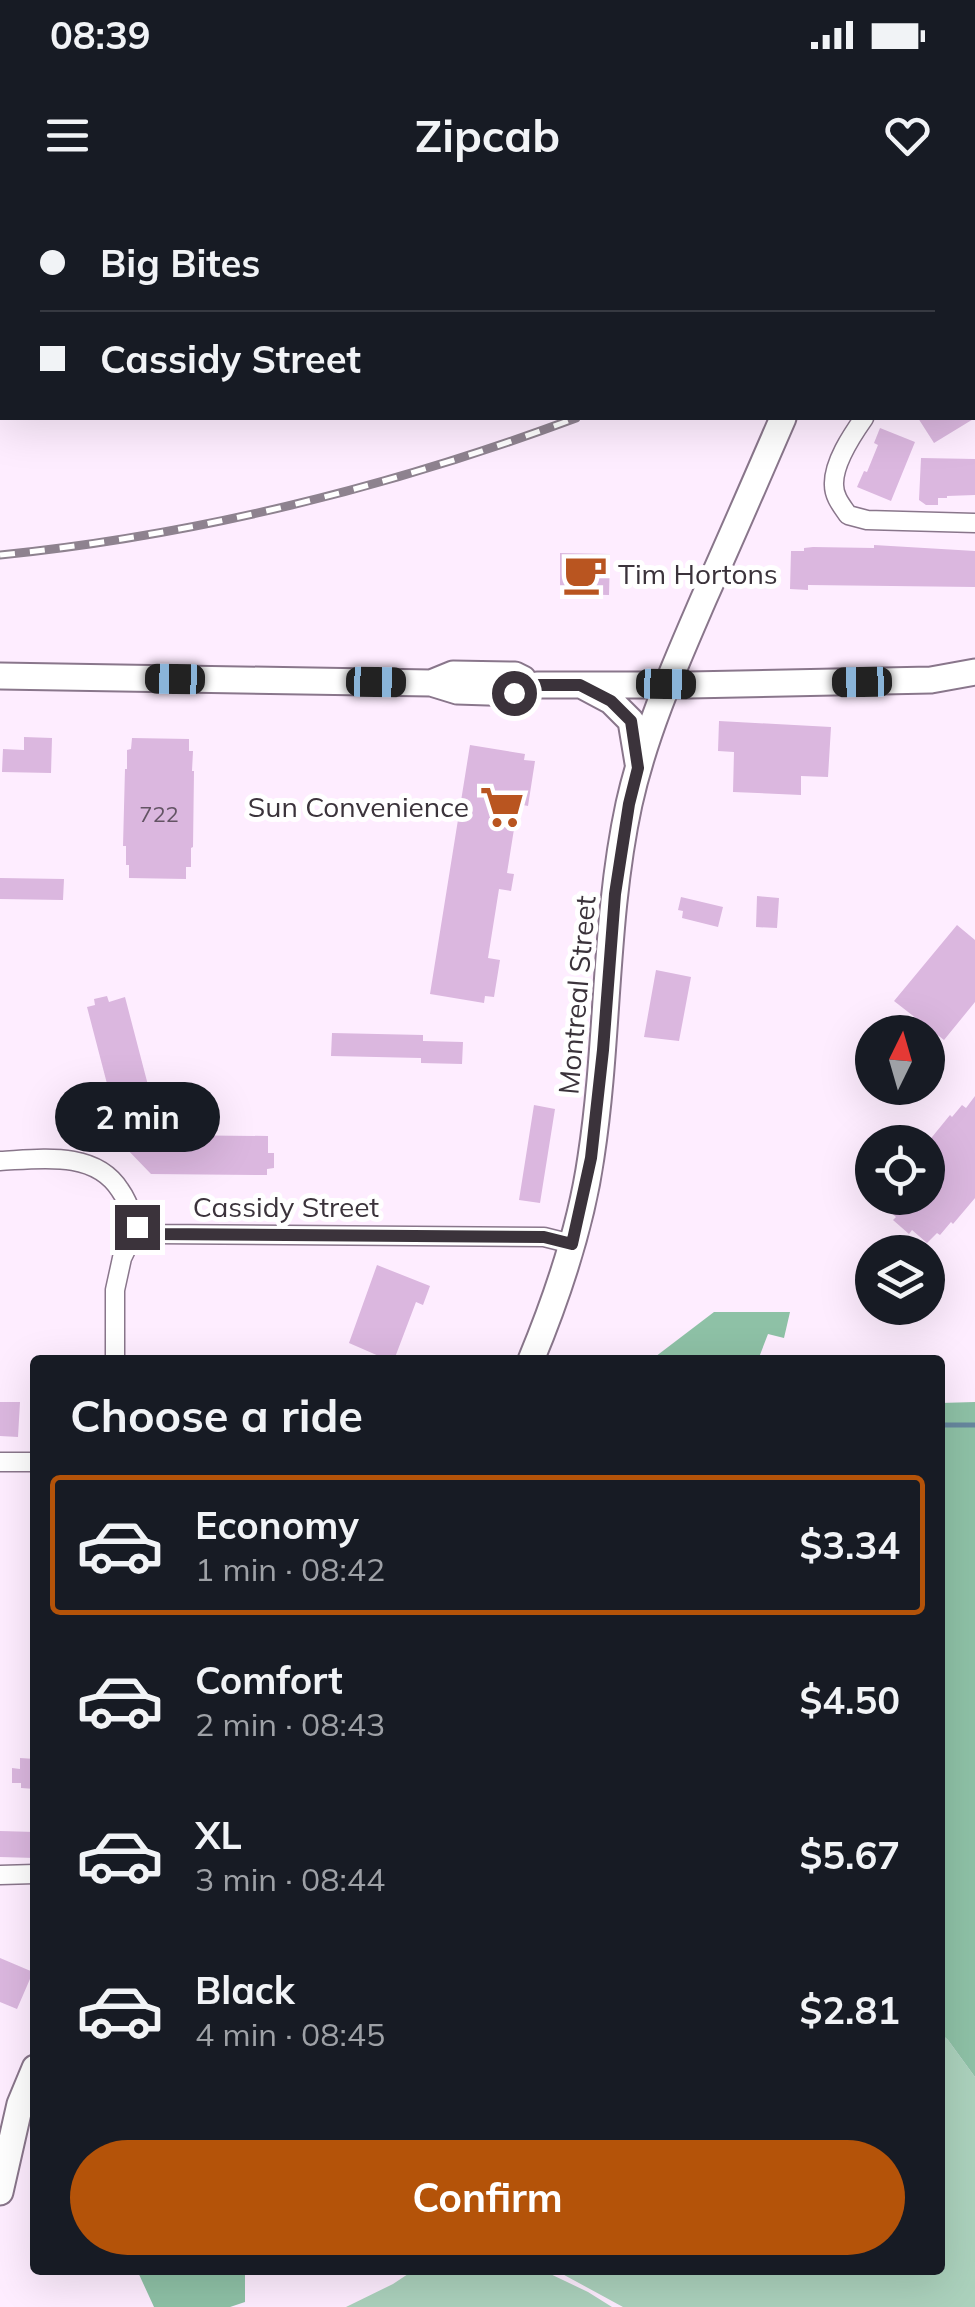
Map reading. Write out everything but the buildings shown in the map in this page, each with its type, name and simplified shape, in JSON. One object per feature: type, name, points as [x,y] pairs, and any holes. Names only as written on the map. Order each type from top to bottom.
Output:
[{"type":"main road","name":"Montreal Street","points":[[533,1355],[572,1244],[591,1158],[615,894],[638,768],[666,684],[782,420]]},
{"type":"main road","points":[[0,676],[430,683],[453,674],[515,676],[537,685],[580,685],[931,680],[975,672]]},
{"type":"main road","points":[[931,680],[975,688]]},
{"type":"main road","points":[[580,685],[611,701],[631,721],[638,768]]},
{"type":"main road","points":[[0,2192],[20,2104],[30,2080]]},
{"type":"street","points":[[863,420],[838,463],[834,485],[848,515],[867,520],[975,523]]},
{"type":"street","points":[[0,1161],[66,1160],[94,1164],[119,1186],[137,1227],[122,1258],[115,1290],[115,1355]]},
{"type":"street","name":"Cassidy Street","points":[[137,1227],[156,1234],[544,1237],[572,1244]]},
{"type":"street","points":[[0,1462],[30,1462]]},
{"type":"street","points":[[0,1874],[30,1874]]},
{"type":"green space","points":[[714,1312],[790,1312],[784,1338],[768,1334],[760,1355],[658,1355]]},
{"type":"green space","points":[[975,1402],[975,2077],[945,2037],[945,1403]]},
{"type":"green space","points":[[945,2037],[948,2040],[975,2077],[975,2307],[623,2307],[564,2275],[945,2275]]},
{"type":"green space","points":[[139,2275],[245,2275],[245,2302],[230,2307],[154,2307]]},
{"type":"green space","points":[[406,2275],[552,2275],[612,2307],[346,2307]]},
{"type":"waterway","points":[[945,1425],[975,1425]]},
{"type":"railway","points":[[0,555],[147,535],[292,505],[435,466],[570,420]]},
{"type":"place","name":"Tim Hortons","points":[[585,574]]},
{"type":"place","name":"Sun Convenience","points":[[502,807]]},
{"type":"route","points":[[137,1227],[156,1234],[544,1237],[572,1244],[591,1158],[615,894],[638,768],[631,721],[611,701],[580,685],[537,685],[514,693]]}]
